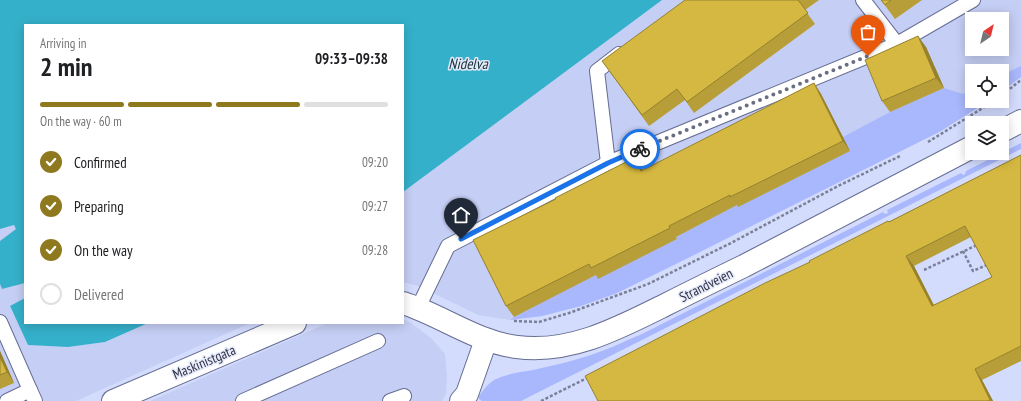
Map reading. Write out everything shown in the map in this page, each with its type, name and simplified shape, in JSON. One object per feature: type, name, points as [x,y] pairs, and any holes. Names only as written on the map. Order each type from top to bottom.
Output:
[{"type":"main road","points":[[1009,127],[1021,121]]},
{"type":"main road","name":"Strandveien","points":[[486,340],[516,347],[545,348],[572,344],[616,330],[822,226],[965,151]]},
{"type":"main road","points":[[410,305],[486,340],[466,394],[461,401]]},
{"type":"main road","name":"Maskinistgata","points":[[113,401],[293,324]]},
{"type":"lane","points":[[863,0],[897,44]]},
{"type":"lane","points":[[410,305],[448,246],[608,163],[897,44],[973,0]]},
{"type":"lane","points":[[608,163],[597,71],[628,48]]},
{"type":"lane","points":[[0,322],[32,396],[7,401]]},
{"type":"lane","points":[[243,401],[378,341]]},
{"type":"lane","points":[[390,401],[404,396]]},
{"type":"path","points":[[1009,89],[1021,80]]},
{"type":"path","points":[[926,143],[983,108]]},
{"type":"path","points":[[511,321],[539,322],[569,313],[648,284],[838,186],[906,154]]},
{"type":"path","points":[[924,270],[978,244]]},
{"type":"path","points":[[963,251],[973,271],[995,261]]},
{"type":"path","points":[[541,401],[591,376]]},
{"type":"shaded area","points":[[662,0],[1021,0],[1021,77],[1009,86],[1009,64],[965,64],[965,108],[977,108],[941,131],[617,293],[581,306],[542,316],[510,320],[478,315],[421,287],[404,282],[404,191]]},
{"type":"shaded area","points":[[1021,66],[1021,77],[1009,86],[1009,72]]},
{"type":"shaded area","points":[[944,88],[963,94],[965,93],[965,108],[977,108],[941,131],[617,293],[581,306],[542,316],[510,320],[596,275],[598,278],[677,239],[676,237],[737,205],[843,137],[890,112]]},
{"type":"shaded area","points":[[1021,143],[1021,149],[1009,155],[1009,149]]},
{"type":"shaded area","points":[[988,160],[999,160],[521,401],[482,401],[479,399],[479,396],[486,387],[494,380],[589,356],[613,347],[644,333],[883,212],[885,214],[888,213],[887,210],[961,173],[963,175],[966,171]]},
{"type":"shaded area","points":[[14,225],[17,230],[0,241],[0,229]]},
{"type":"shaded area","points":[[24,283],[24,299],[10,307],[28,345],[68,347],[105,342],[146,324],[248,324],[76,401],[0,401],[0,284],[2,289]]},
{"type":"shaded area","points":[[404,320],[431,338],[445,354],[447,376],[446,394],[442,401],[150,401],[326,324],[404,324]]},
{"type":"water","name":"Nidelva","points":[[0,0],[662,0],[404,191],[404,24],[24,24],[24,283],[2,289],[0,284],[0,241],[16,229],[14,225],[0,229]]},
{"type":"water","points":[[24,299],[24,324],[146,324],[105,342],[68,347],[28,345],[10,306]]},
{"type":"building","points":[[685,0],[798,0],[808,13],[687,102],[677,89],[642,115],[602,61]]},
{"type":"building","points":[[881,0],[891,0],[885,5]]},
{"type":"building","points":[[918,36],[936,78],[882,101],[865,60]]},
{"type":"building","points":[[814,83],[843,141],[730,197],[730,195],[669,226],[670,228],[591,268],[589,264],[506,306],[473,240],[634,158],[641,171]]},
{"type":"building","points":[[1021,155],[1021,346],[975,369],[990,400],[598,401],[585,376],[765,283],[810,262],[809,261],[888,221],[889,222]],"holes":[[[965,226],[992,277],[932,306],[906,256]]]},
{"type":"building","points":[[0,357],[7,372],[0,375]]},
{"type":"way so far","points":[[640,149],[868,56]]},
{"type":"route","points":[[461,239],[608,163],[640,149]]}]
